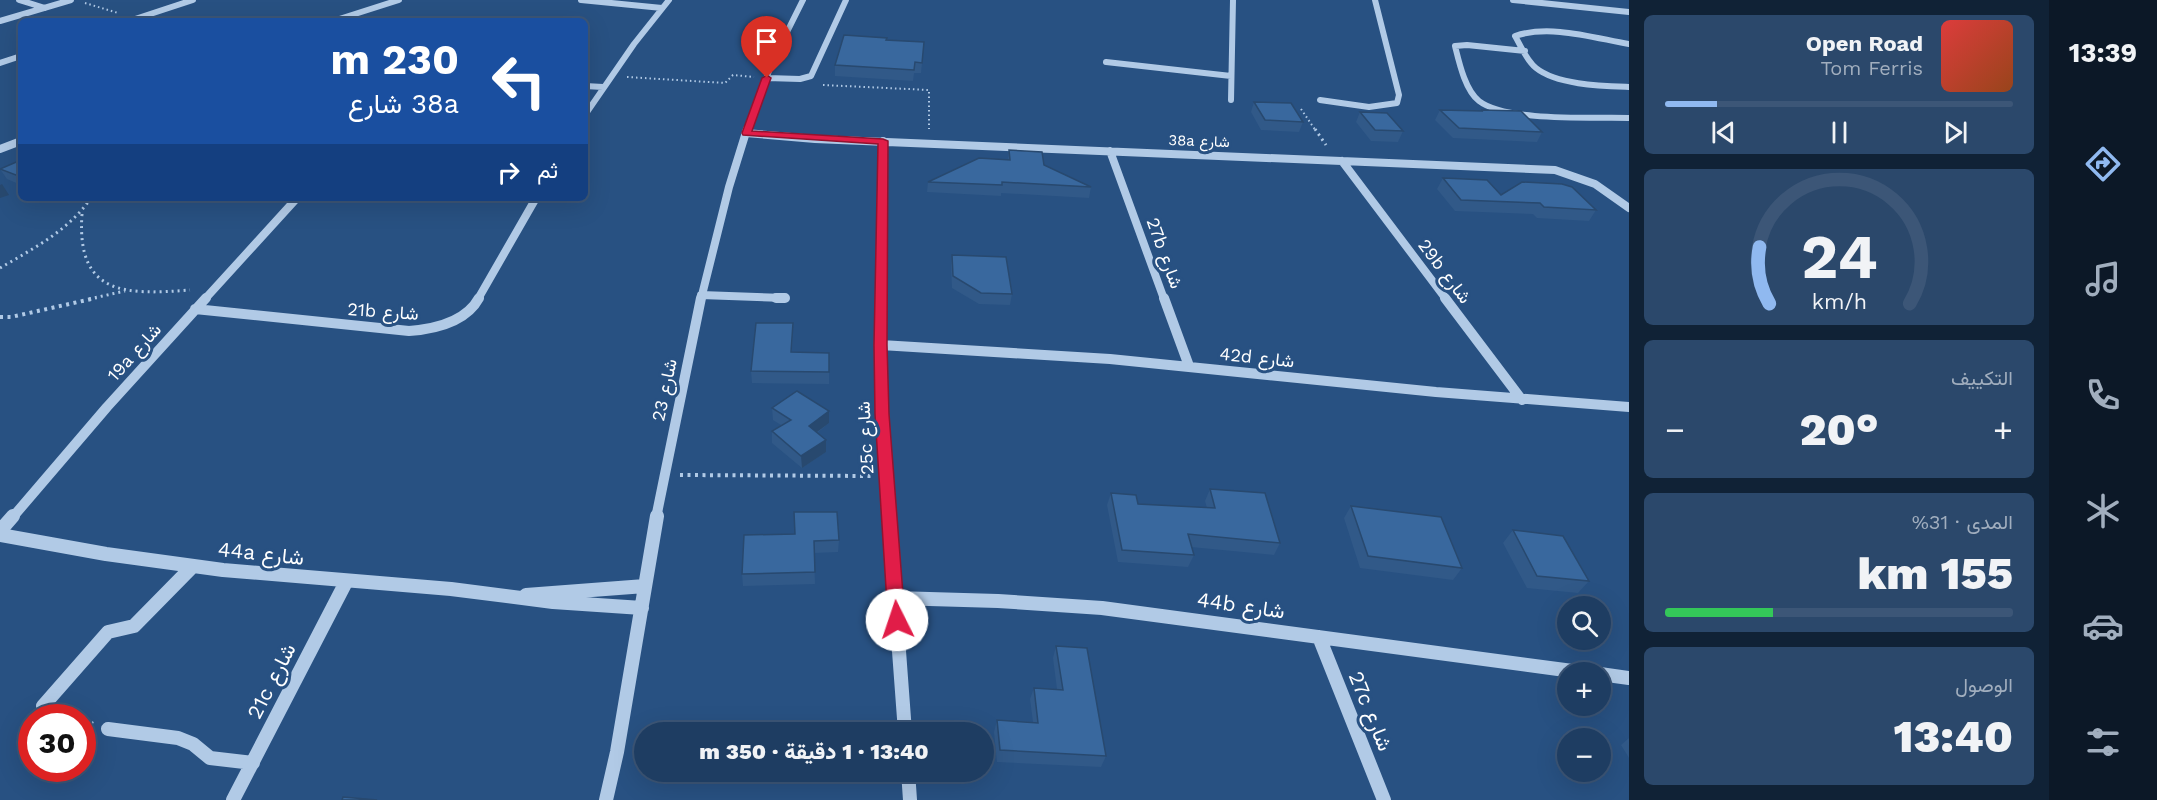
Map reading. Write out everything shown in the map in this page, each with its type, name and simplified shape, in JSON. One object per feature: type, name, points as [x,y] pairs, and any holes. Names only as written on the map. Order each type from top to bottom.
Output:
[{"type":"street","points":[[19,0],[45,8]]},
{"type":"street","points":[[33,0],[55,5]]},
{"type":"street","points":[[0,21],[73,0]]},
{"type":"street","points":[[137,18],[193,0]]},
{"type":"street","points":[[342,18],[399,0]]},
{"type":"street","points":[[581,0],[662,8]]},
{"type":"street","points":[[588,110],[669,0]]},
{"type":"street","name":"شارع 23","points":[[606,800],[664,475],[701,295],[745,136],[767,78],[803,0]]},
{"type":"street","points":[[767,78],[800,79],[811,76],[846,0]]},
{"type":"street","points":[[1231,100],[1233,0]]},
{"type":"street","points":[[1320,100],[1372,107],[1388,107],[1397,103],[1398,94],[1375,0]]},
{"type":"street","points":[[1513,0],[1629,12]]},
{"type":"street","points":[[1629,44],[1570,35],[1526,33],[1515,36],[1537,69],[1552,75],[1593,84],[1629,87]]},
{"type":"street","points":[[1525,51],[1467,45],[1455,46],[1474,95],[1482,104],[1523,114],[1629,118]]},
{"type":"street","points":[[0,63],[18,57]]},
{"type":"street","points":[[1106,62],[1231,76]]},
{"type":"street","points":[[588,86],[603,87]]},
{"type":"street","name":"38a شارع","points":[[745,136],[1555,170],[1580,176],[1604,187],[1629,208]]},
{"type":"street","name":"25c شارع","points":[[883,141],[881,345],[886,476],[904,722]]},
{"type":"street","points":[[0,149],[18,142]]},
{"type":"street","name":"27b شارع","points":[[1110,151],[1189,366]]},
{"type":"street","name":"29b شارع","points":[[1340,161],[1522,400]]},
{"type":"street","name":"19a شارع","points":[[0,533],[195,309],[294,201]]},
{"type":"street","name":"21b شارع","points":[[195,309],[399,332],[432,329],[463,316],[474,307],[534,201]]},
{"type":"street","points":[[701,295],[785,298]]},
{"type":"street","name":"42d شارع","points":[[881,345],[1044,354],[1189,366],[1522,400],[1629,407]]},
{"type":"street","name":"44a شارع","points":[[0,533],[106,554],[193,566],[346,582],[520,596],[553,602],[642,608]]},
{"type":"street","points":[[45,704],[108,632],[134,626],[193,566]]},
{"type":"street","name":"21c شارع","points":[[233,800],[346,582]]},
{"type":"street","name":"44a شارع","points":[[520,596],[556,591],[645,586]]},
{"type":"street","name":"44b شارع","points":[[895,598],[998,601],[1102,608],[1557,669]]},
{"type":"street","name":"27c شارع","points":[[1319,637],[1384,800]]},
{"type":"street","points":[[1611,676],[1629,678]]},
{"type":"street","points":[[108,729],[178,738],[193,744],[210,758],[253,763]]},
{"type":"street","points":[[909,782],[910,800]]},
{"type":"path","points":[[73,0],[137,18]]},
{"type":"path","points":[[611,76],[725,83],[733,75],[767,78]]},
{"type":"path","points":[[823,85],[929,90],[929,143]]},
{"type":"path","points":[[1301,109],[1340,161]]},
{"type":"path","points":[[89,201],[82,214],[80,232],[84,255],[95,275],[126,291]]},
{"type":"path","points":[[0,268],[58,232],[82,214]]},
{"type":"path","points":[[0,317],[11,317],[126,291],[212,290]]},
{"type":"path","points":[[664,475],[886,476]]},
{"type":"building","points":[[844,35],[924,42],[922,63],[915,62],[914,70],[835,65]]},
{"type":"building","points":[[1254,102],[1291,103],[1303,122],[1265,120]]},
{"type":"building","points":[[1440,110],[1521,111],[1542,132],[1459,128]]},
{"type":"building","points":[[1360,112],[1387,113],[1403,131],[1375,130]]},
{"type":"building","points":[[1009,150],[1042,152],[1044,165],[1091,187],[1002,182],[1002,185],[928,182],[979,158],[1010,160]]},
{"type":"building","points":[[18,161],[18,176],[0,169]]},
{"type":"building","points":[[1443,178],[1487,180],[1501,195],[1522,182],[1562,184],[1572,187],[1596,210],[1544,207],[1540,203],[1461,200]]},
{"type":"building","points":[[952,255],[1006,257],[1012,294],[981,293],[953,276]]},
{"type":"building","points":[[756,323],[793,323],[791,352],[829,353],[829,372],[751,371]]},
{"type":"building","points":[[797,391],[829,411],[809,426],[826,440],[801,456],[772,431],[791,420],[772,408]]},
{"type":"building","points":[[1210,489],[1265,493],[1280,543],[1188,534],[1194,555],[1122,550],[1111,493],[1136,495],[1138,504],[1215,508]]},
{"type":"building","points":[[1351,506],[1441,517],[1462,568],[1368,556]]},
{"type":"building","points":[[794,512],[837,512],[839,540],[814,541],[815,572],[742,574],[744,535],[795,534]]},
{"type":"building","points":[[1513,530],[1563,536],[1589,581],[1537,576]]},
{"type":"building","points":[[1056,646],[1087,648],[1106,756],[1000,750],[997,720],[1038,723],[1034,688],[1063,690]]},
{"type":"building","points":[[343,797],[377,800],[342,800]]},
{"type":"route","points":[[767,78],[746,133],[815,139],[883,141],[882,414],[897,620]]}]
